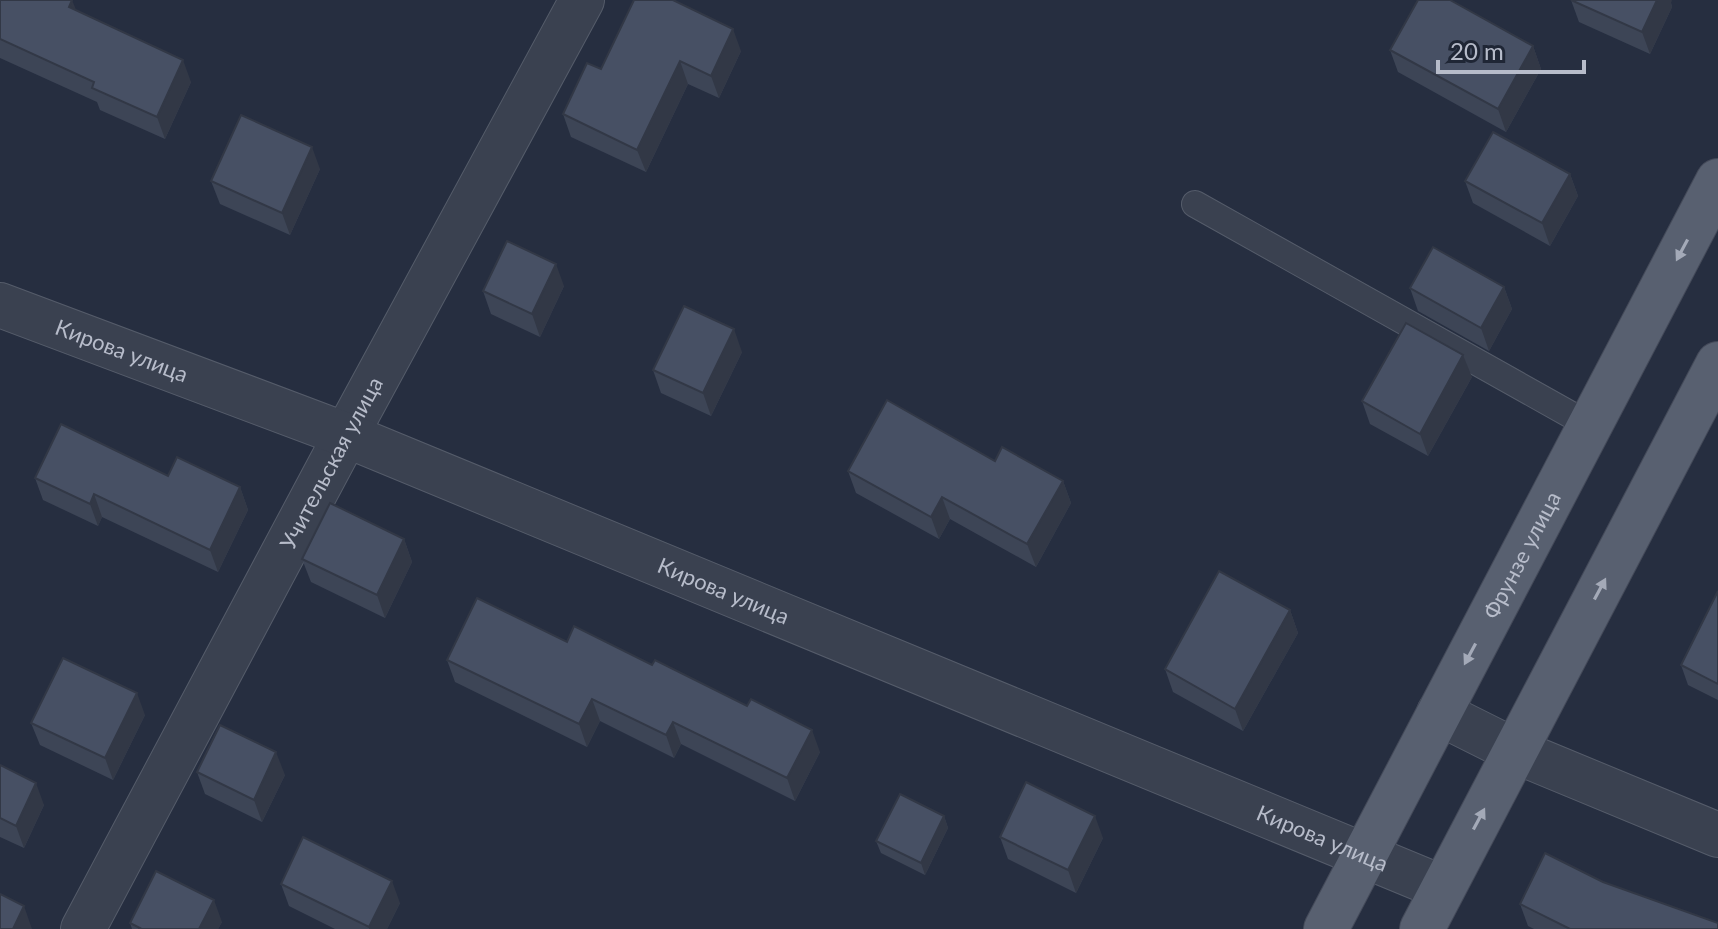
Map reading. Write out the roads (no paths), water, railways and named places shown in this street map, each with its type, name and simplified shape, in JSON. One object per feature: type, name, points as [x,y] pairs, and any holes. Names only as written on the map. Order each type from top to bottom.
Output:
[{"type":"main road","name":"Фрунзе улица","points":[[1326,929],[1718,181]]},
{"type":"main road","points":[[1422,929],[1718,364]]},
{"type":"street","name":"Учительская улица","points":[[83,929],[582,0]]},
{"type":"street","name":"Кирова улица","points":[[0,305],[346,435],[1443,888]]},
{"type":"street","points":[[1439,713],[1515,751],[1718,835]]},
{"type":"lane","points":[[1195,204],[1589,425]]}]
